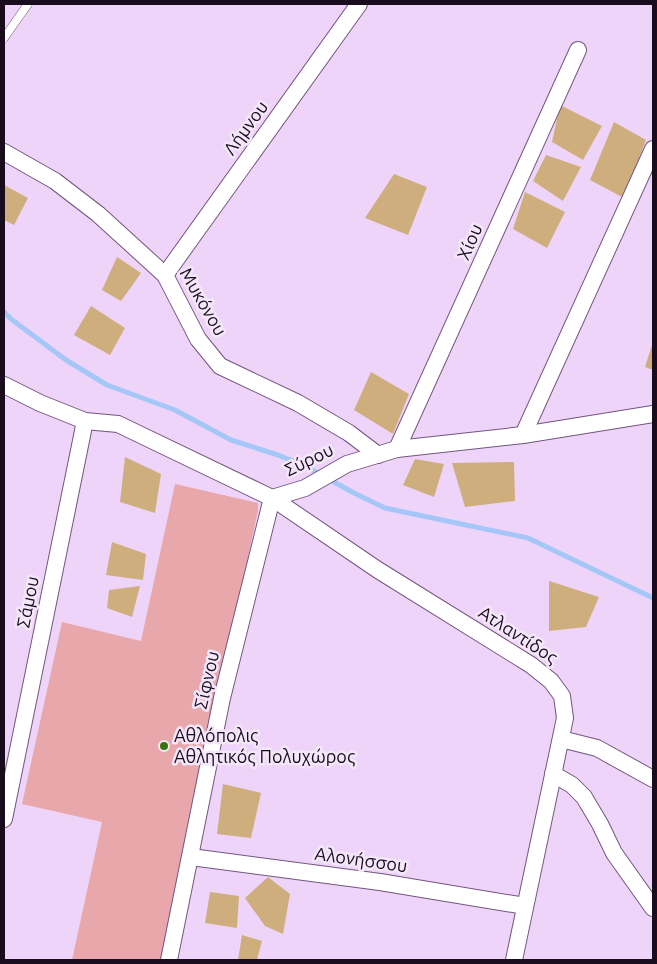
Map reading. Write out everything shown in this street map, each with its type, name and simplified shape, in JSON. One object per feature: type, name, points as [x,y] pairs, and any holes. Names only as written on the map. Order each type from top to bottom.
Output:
[{"type":"street","name":"Λήμνου","points":[[164,275],[359,4]]},
{"type":"street","name":"Χίου","points":[[398,450],[578,50]]},
{"type":"street","points":[[523,435],[653,149]]},
{"type":"street","name":"Μυκόνου","points":[[4,152],[55,181],[105,220],[164,275],[198,340],[220,366],[298,403],[349,433],[378,455]]},
{"type":"street","name":"Σύρου","points":[[4,385],[40,404],[85,421],[118,424],[272,498],[305,488],[347,464],[398,450],[523,435],[653,414]]},
{"type":"street","name":"Σάμου","points":[[4,819],[85,421]]},
{"type":"street","name":"Ατλαντίδος","points":[[272,498],[378,570],[531,665],[551,681],[562,696],[565,718],[514,960]]},
{"type":"street","name":"Σίφνου","points":[[169,960],[222,698],[272,498]]},
{"type":"street","points":[[561,739],[597,748],[653,779]]},
{"type":"street","points":[[553,774],[572,785],[584,796],[614,853],[653,908]]},
{"type":"street","name":"Αλονήσσου","points":[[191,857],[380,882],[525,906]]},
{"type":"lane","points":[[4,38],[28,4]]},
{"type":"shaded area","name":"Αθλόπολις Αθλητικός Πολυχώρος","points":[[175,484],[258,503],[258,510],[163,960],[72,960],[102,822],[22,804],[62,622],[141,641]]},
{"type":"building","points":[[560,105],[602,126],[583,160],[552,142]]},
{"type":"building","points":[[614,122],[646,140],[624,198],[590,180]]},
{"type":"building","points":[[546,155],[581,167],[563,201],[533,181]]},
{"type":"building","points":[[394,174],[427,187],[408,235],[365,218]]},
{"type":"building","points":[[4,185],[28,198],[14,225],[4,220]]},
{"type":"building","points":[[525,192],[565,212],[547,248],[513,229]]},
{"type":"building","points":[[117,257],[141,273],[121,301],[102,290]]},
{"type":"building","points":[[91,306],[125,328],[110,355],[74,335]]},
{"type":"building","points":[[653,342],[653,370],[645,367]]},
{"type":"building","points":[[371,372],[409,394],[393,434],[354,410]]},
{"type":"building","points":[[125,457],[161,474],[155,513],[120,502]]},
{"type":"building","points":[[415,459],[444,464],[434,497],[403,485]]},
{"type":"building","points":[[514,462],[515,501],[465,507],[452,463]]},
{"type":"building","points":[[112,542],[146,554],[143,580],[106,575]]},
{"type":"building","points":[[549,581],[599,597],[586,627],[549,631]]},
{"type":"building","points":[[140,586],[132,617],[107,608],[109,590]]},
{"type":"building","points":[[223,784],[261,793],[251,838],[217,834]]},
{"type":"building","points":[[268,877],[290,894],[283,934],[265,926],[245,898]]},
{"type":"building","points":[[210,892],[239,896],[237,928],[205,923]]},
{"type":"building","points":[[242,935],[262,941],[257,960],[238,960]]},
{"type":"waterway","points":[[4,312],[66,360],[107,385],[175,410],[231,440],[305,466],[385,508],[528,538],[653,598]]},
{"type":"place","name":"Αθλόπολις Αθλητικός Πολυχώρος","points":[[164,746]]}]
